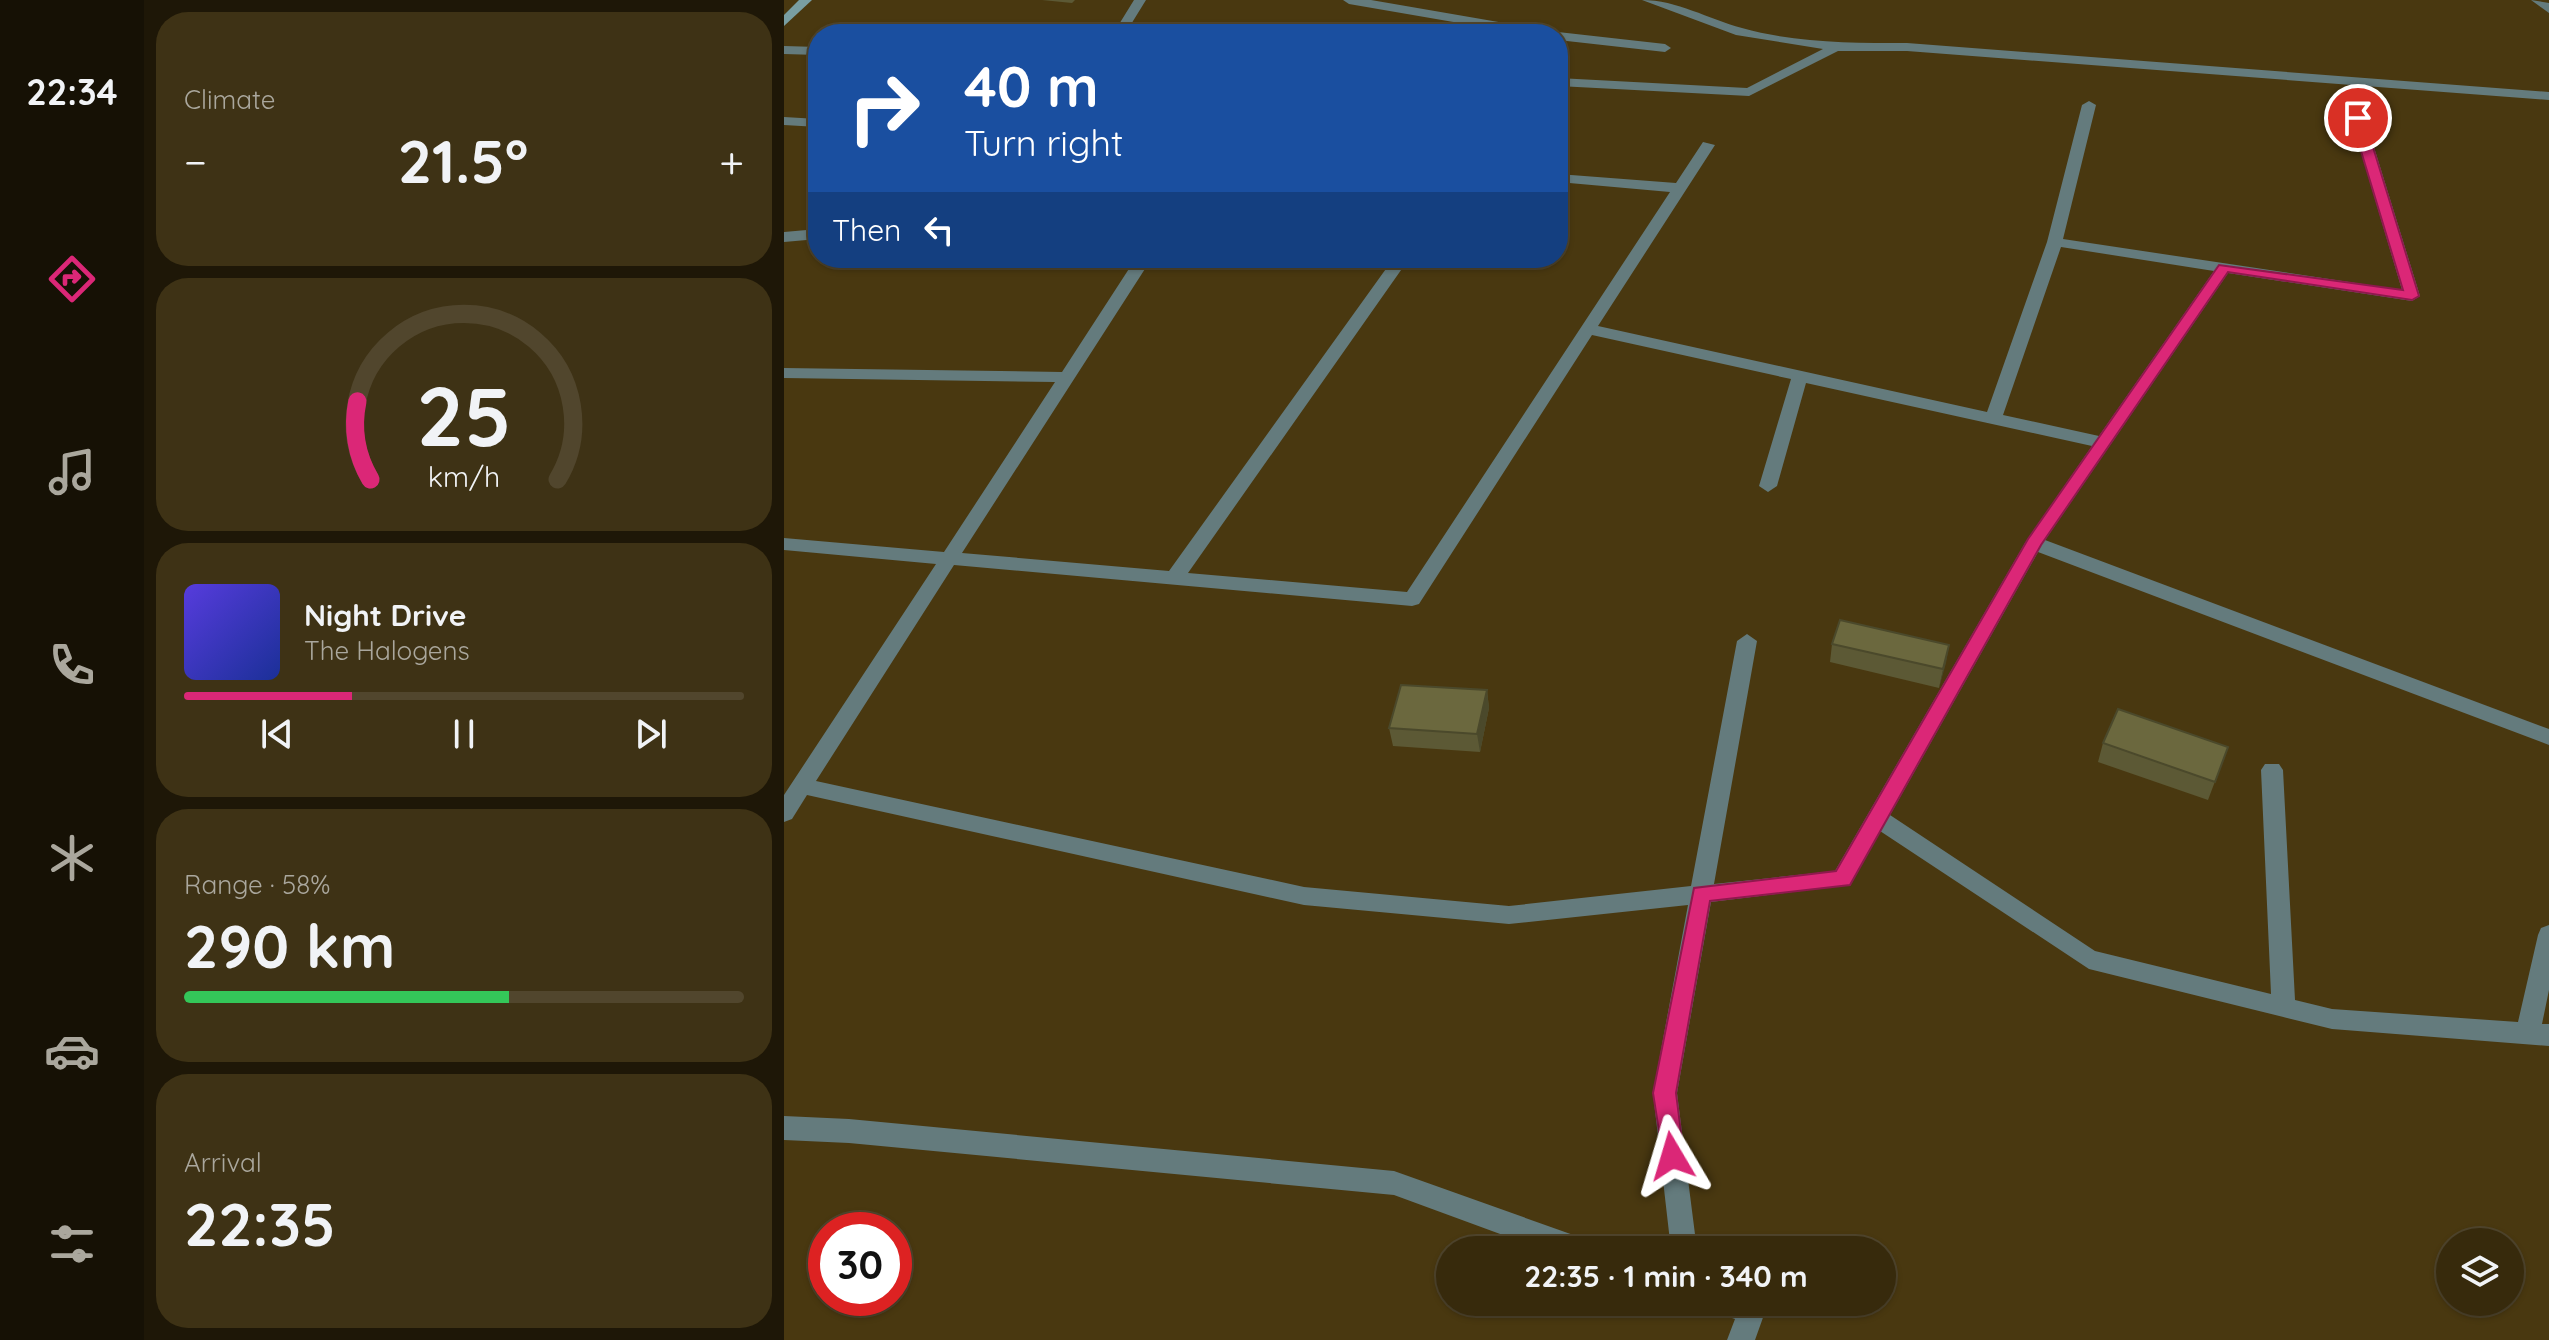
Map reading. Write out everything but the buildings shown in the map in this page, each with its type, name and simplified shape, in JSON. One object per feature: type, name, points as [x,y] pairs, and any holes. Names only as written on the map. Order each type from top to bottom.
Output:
[{"type":"main road","points":[[784,22],[806,0]]},
{"type":"street","points":[[1125,24],[1140,0]]},
{"type":"street","points":[[1349,0],[1474,24]]},
{"type":"street","points":[[1648,0],[1741,32],[1836,47],[1907,47],[2549,96]]},
{"type":"street","points":[[2537,0],[2549,9]]},
{"type":"street","points":[[1568,37],[1665,48]]},
{"type":"street","points":[[1568,83],[1749,92],[1836,47]]},
{"type":"street","points":[[784,50],[808,51]]},
{"type":"street","points":[[1993,419],[2055,242],[2089,105]]},
{"type":"street","points":[[2055,242],[2412,296],[2358,118]]},
{"type":"street","points":[[784,121],[808,122]]},
{"type":"street","points":[[784,544],[1412,599],[1708,145]]},
{"type":"street","points":[[1568,179],[1680,188]]},
{"type":"street","points":[[784,237],[808,235]]},
{"type":"street","points":[[784,813],[1138,268]]},
{"type":"street","points":[[1174,578],[1394,268]]},
{"type":"street","points":[[802,786],[1304,896],[1509,915],[1842,879],[2034,543],[2224,268]]},
{"type":"street","points":[[1588,329],[2103,443]]},
{"type":"street","points":[[784,373],[1067,377]]},
{"type":"street","points":[[1768,486],[1800,376]]},
{"type":"street","points":[[2034,543],[2549,737]]},
{"type":"street","points":[[1682,1236],[1665,1093],[1747,641]]},
{"type":"street","points":[[2272,770],[2284,1007]]},
{"type":"street","points":[[1877,818],[2089,959],[2332,1019],[2538,1034],[2549,935]]},
{"type":"street","points":[[784,1128],[849,1131],[1394,1183],[1540,1236]]},
{"type":"street","points":[[1741,1340],[1750,1316]]},
{"type":"route","points":[[1672,1156],[1665,1093],[1702,894],[1842,879],[2034,543],[2224,268],[2412,296],[2358,118]]}]
